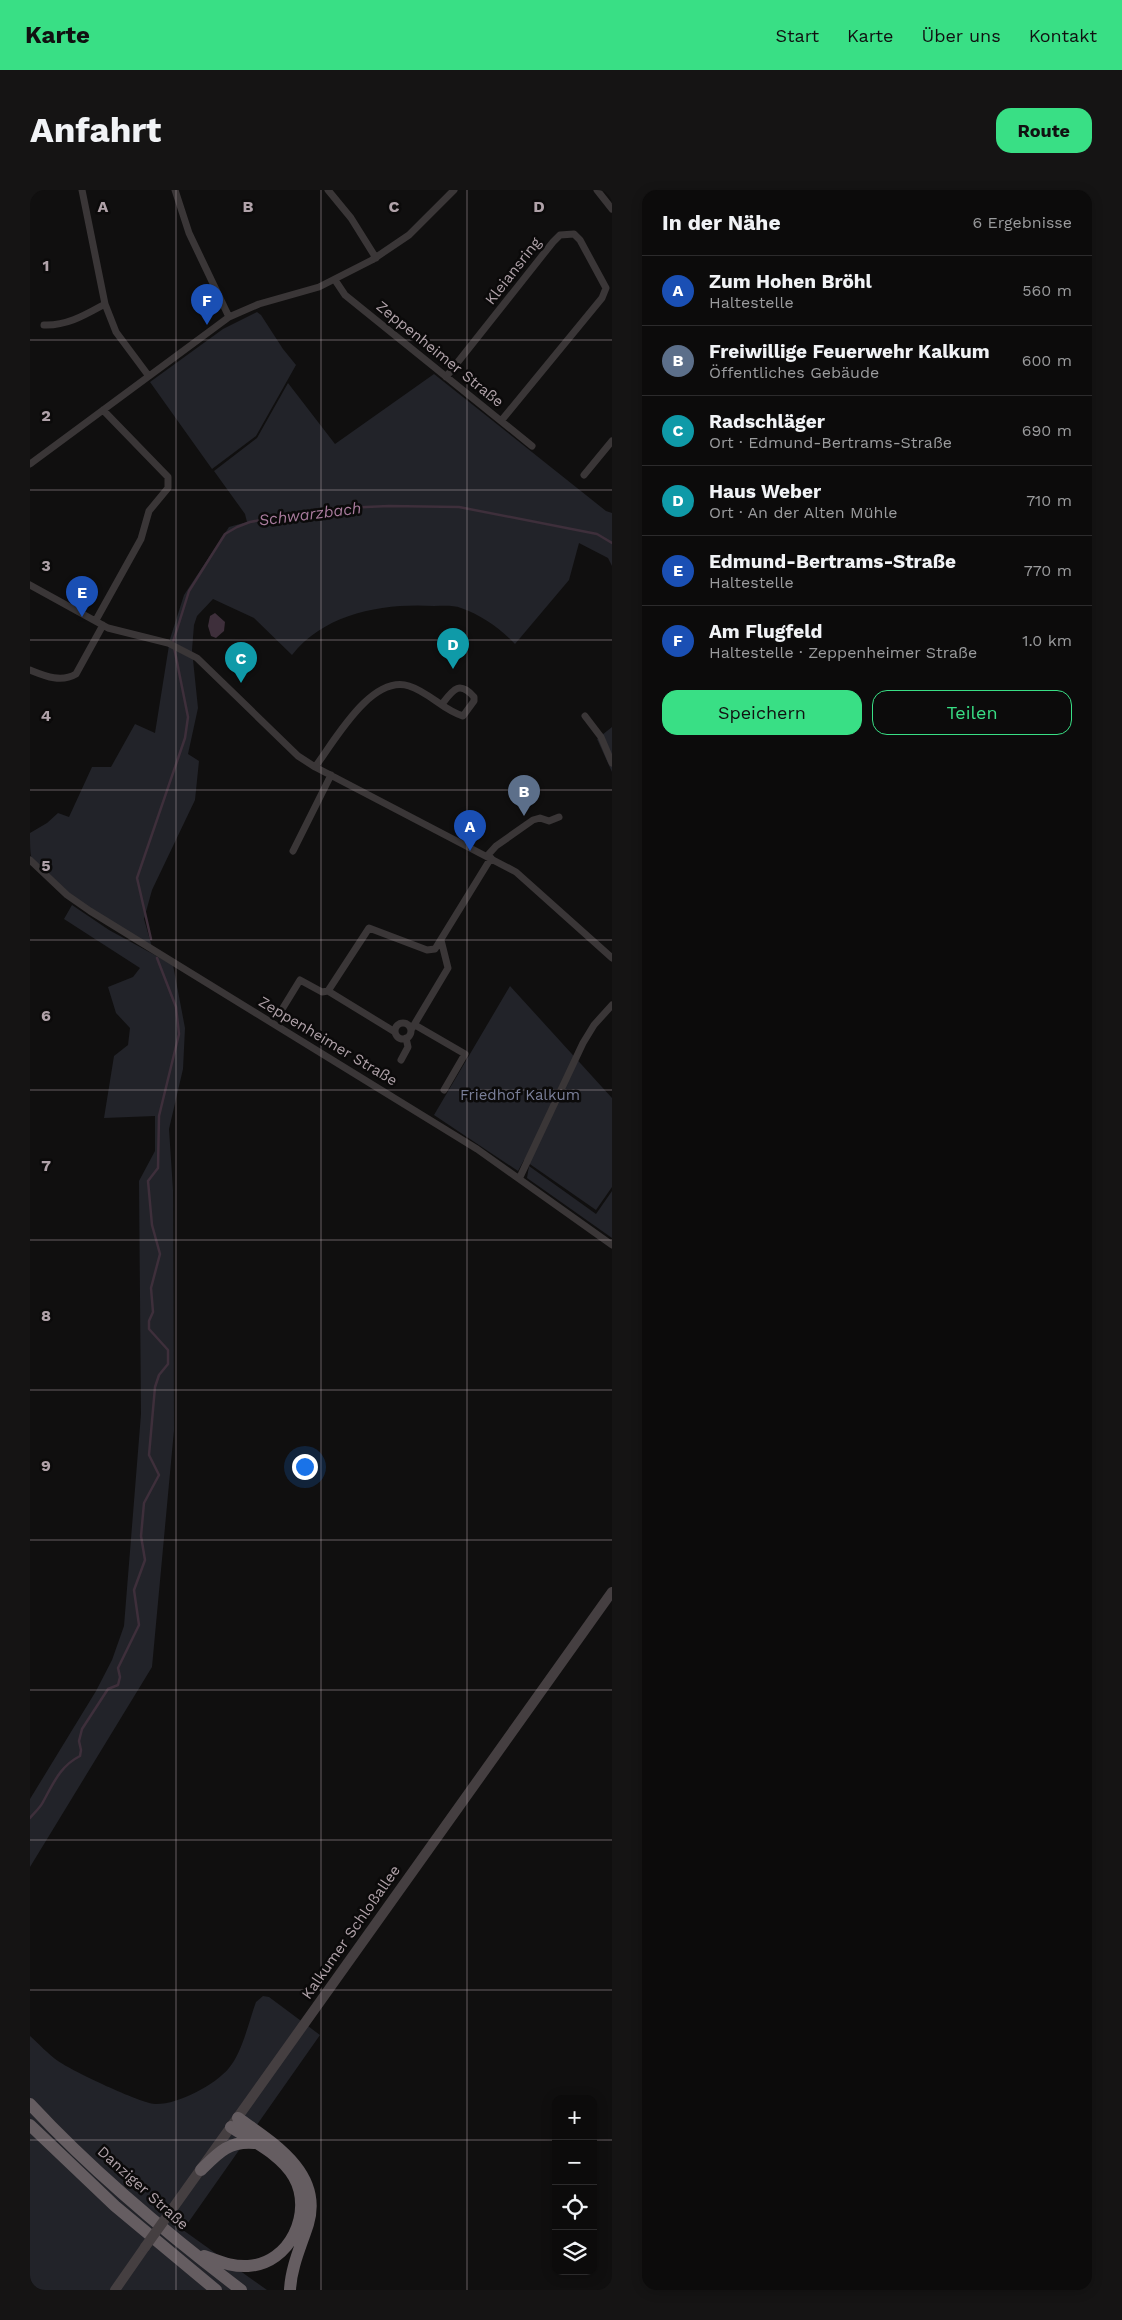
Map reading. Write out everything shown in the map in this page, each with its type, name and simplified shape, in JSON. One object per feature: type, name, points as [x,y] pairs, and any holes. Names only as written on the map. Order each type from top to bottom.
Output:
[{"type":"highway","name":"Danziger Straße","points":[[30,2104],[124,2196],[241,2290]]},
{"type":"highway","points":[[192,2252],[224,2264],[250,2266],[273,2258],[292,2240],[298,2225],[301,2212],[299,2188],[288,2168],[254,2143],[234,2122]]},
{"type":"highway","points":[[234,2122],[286,2154],[303,2175],[308,2188],[310,2218],[296,2258],[290,2290]]},
{"type":"highway","name":"Danziger Straße","points":[[30,2125],[115,2206],[216,2290]]},
{"type":"highway","points":[[201,2170],[216,2155],[234,2144],[254,2143]]},
{"type":"main road","name":"Kalkumer Schloßallee","points":[[115,2290],[612,1592]]},
{"type":"street","points":[[82,190],[105,304],[116,332],[148,375]]},
{"type":"street","points":[[175,190],[189,233],[229,317]]},
{"type":"street","points":[[328,190],[351,218],[376,258]]},
{"type":"street","points":[[30,464],[229,317],[259,304],[335,280],[376,258],[409,235],[454,190]]},
{"type":"street","points":[[598,190],[612,209]]},
{"type":"street","name":"Kleiansring","points":[[446,377],[553,242],[560,236],[574,234],[580,240],[606,288],[602,298],[501,421]]},
{"type":"street","name":"Zeppenheimer Straße","points":[[335,280],[345,295],[532,446]]},
{"type":"street","points":[[44,325],[58,326],[68,323],[105,304]]},
{"type":"street","points":[[96,620],[141,540],[149,512],[166,491],[169,482],[168,477],[103,410]]},
{"type":"street","points":[[584,475],[612,440]]},
{"type":"street","points":[[30,584],[103,625],[134,636],[168,643],[198,658],[298,756],[314,767],[516,872],[612,958]]},
{"type":"street","points":[[30,670],[55,678],[71,677],[76,674],[103,625]]},
{"type":"street","points":[[314,767],[360,706],[378,691],[396,685],[408,686],[463,716],[474,701],[474,697],[465,690],[454,689],[442,704]]},
{"type":"street","points":[[585,716],[601,737],[612,763]]},
{"type":"street","points":[[293,851],[330,775]]},
{"type":"street","points":[[328,991],[369,928],[427,950],[435,949],[496,846],[533,820],[540,818],[549,821],[559,817]]},
{"type":"street","name":"Zeppenheimer Straße","points":[[30,860],[67,895],[172,963],[434,1121],[520,1177],[612,1245]]},
{"type":"street","points":[[401,1060],[408,1046],[406,1038],[448,968],[441,940]]},
{"type":"street","points":[[281,1011],[300,980],[322,992],[328,991],[395,1032],[399,1038],[406,1038]]},
{"type":"street","points":[[520,1177],[583,1043],[594,1025],[612,1005]]},
{"type":"street","points":[[395,1032],[398,1025],[403,1023],[464,1054],[444,1090]]},
{"type":"green space","points":[[257,312],[296,365],[256,436],[212,469],[150,382],[223,329]]},
{"type":"green space","points":[[434,374],[606,511],[612,513],[612,566],[608,558],[579,543],[569,580],[515,644],[476,614],[455,606],[395,606],[375,609],[338,620],[321,629],[305,641],[292,655],[254,618],[213,599],[197,616],[194,625],[192,650],[198,708],[188,754],[199,761],[195,800],[152,890],[144,919],[152,947],[105,918],[52,880],[31,856],[30,833],[47,823],[58,813],[69,817],[92,767],[111,767],[135,724],[155,733],[170,639],[184,595],[229,527],[247,522],[245,514],[214,471],[257,438],[288,383],[335,444]]},
{"type":"green space","points":[[612,727],[612,772],[597,739]]},
{"type":"green space","points":[[72,905],[109,930],[173,965],[185,1028],[183,1069],[169,1129],[173,1190],[174,1430],[152,1667],[30,1867],[30,1799],[96,1691],[112,1660],[124,1626],[141,1414],[139,1181],[155,1151],[155,1116],[104,1118],[114,1056],[128,1045],[130,1028],[116,1013],[108,987],[133,977],[140,968],[64,919]]},
{"type":"green space","name":"Friedhof Kalkum","points":[[510,986],[612,1098],[612,1187],[596,1210],[524,1160],[518,1171],[434,1115]]},
{"type":"green space","points":[[529,1166],[596,1214],[612,1191],[612,1238],[527,1178]]},
{"type":"green space","points":[[263,1996],[269,1997],[320,2035],[183,2230],[267,2290],[30,2290],[30,2036],[54,2058],[77,2072],[135,2098],[155,2104],[164,2103],[195,2093],[215,2081],[229,2068],[238,2054],[256,2002]]},
{"type":"shaded area","points":[[215,613],[225,622],[224,631],[216,638],[211,636],[208,626],[210,616]]},
{"type":"waterway","name":"Schwarzbach","points":[[151,939],[137,878],[185,738],[188,717],[173,642],[189,591],[225,534],[250,522],[320,509],[389,506],[459,507],[597,534],[612,543]]},
{"type":"waterway","name":"Schwarzbach","points":[[30,1818],[42,1804],[62,1770],[80,1756],[79,1741],[82,1729],[108,1689],[118,1685],[120,1677],[118,1668],[139,1625],[134,1590],[145,1560],[141,1536],[144,1503],[159,1475],[149,1455],[155,1387],[159,1375],[168,1364],[168,1350],[149,1329],[149,1321],[153,1312],[151,1288],[160,1254],[152,1225],[148,1181],[158,1168],[159,1116],[179,1034],[176,1007],[157,958]]},
{"type":"place","name":"Am Flugfeld","points":[[207,325]]},
{"type":"place","name":"Edmund-Bertrams-Straße","points":[[82,617]]},
{"type":"place","name":"Haus Weber","points":[[453,669]]},
{"type":"place","name":"Radschläger","points":[[241,683]]},
{"type":"place","name":"Freiwillige Feuerwehr Kalkum","points":[[524,816]]},
{"type":"place","name":"Zum Hohen Bröhl","points":[[470,851]]}]
